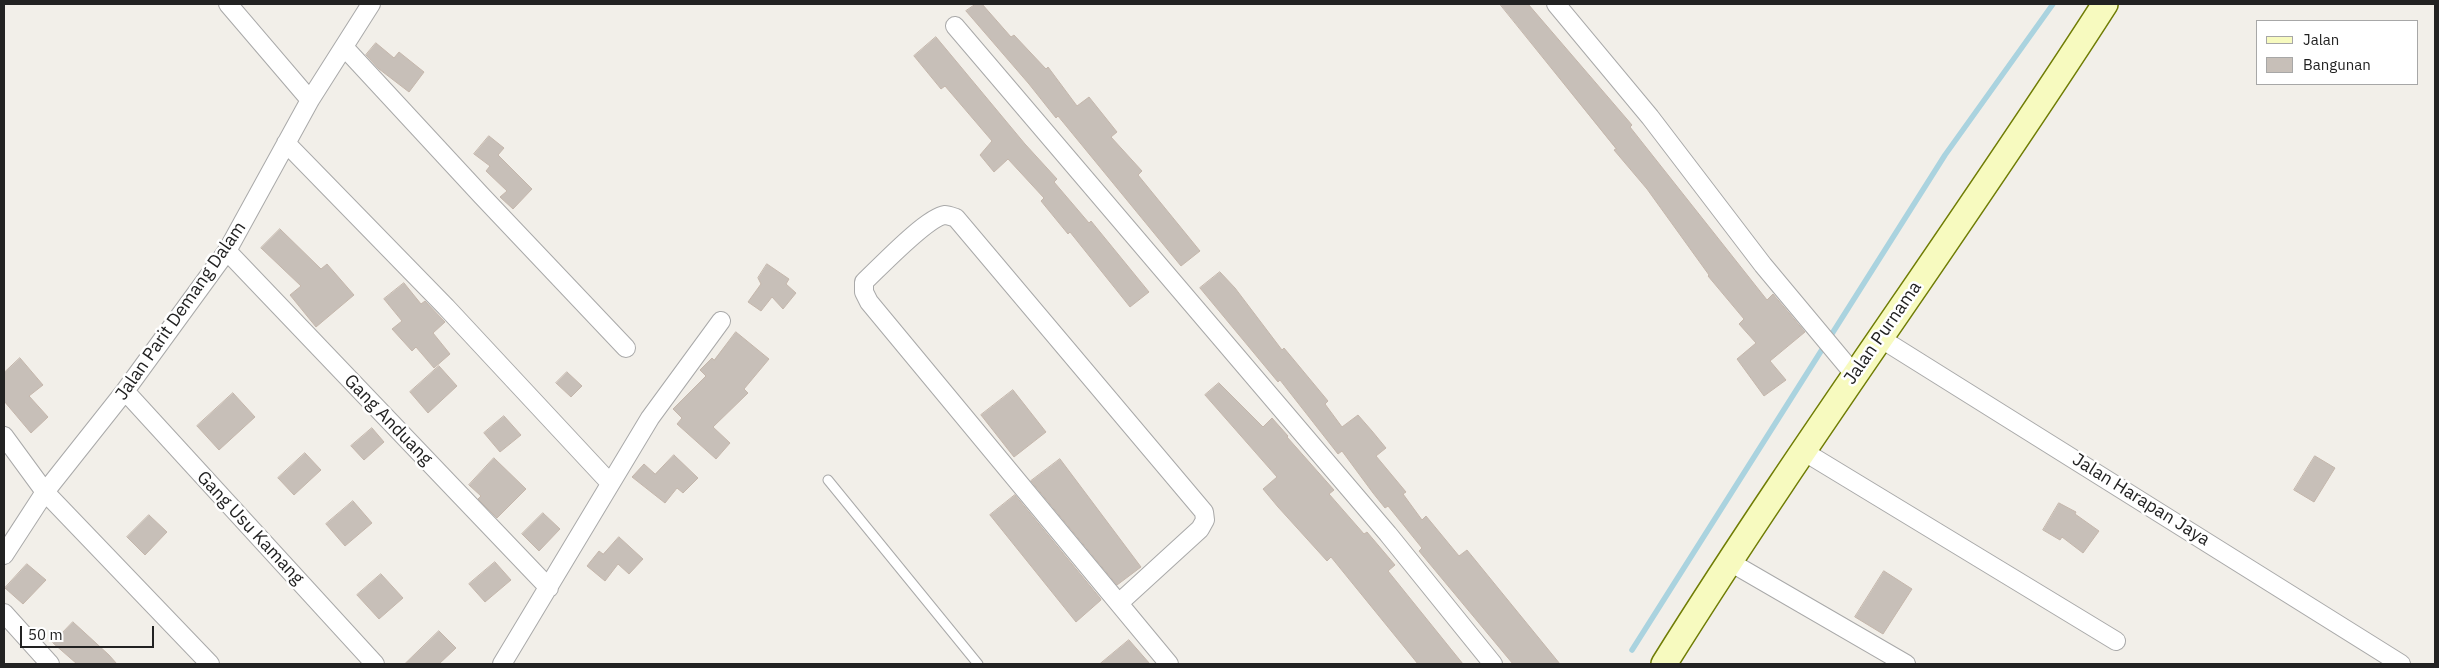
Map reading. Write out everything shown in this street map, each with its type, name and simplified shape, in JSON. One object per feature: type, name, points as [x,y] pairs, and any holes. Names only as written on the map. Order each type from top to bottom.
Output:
[{"type":"street","points":[[228,4],[310,100]]},
{"type":"street","name":"Jalan Parit Demang Dalam","points":[[4,555],[46,492],[125,392],[227,251],[310,100],[371,4]]},
{"type":"street","points":[[1556,4],[1650,117],[1763,264],[1853,373]]},
{"type":"street","name":"Jalan Purnama","points":[[1664,664],[1853,373],[1880,338],[2105,4]]},
{"type":"street","points":[[955,26],[1388,534],[1493,664]]},
{"type":"street","points":[[344,47],[480,195],[626,348]]},
{"type":"street","points":[[286,143],[446,307],[610,483]]},
{"type":"street","points":[[1119,603],[1200,529],[1205,520],[1204,512],[956,218],[945,215],[933,221],[895,252],[864,282],[864,292],[869,302],[1169,664]]},
{"type":"street","name":"Gang Anduang","points":[[227,251],[549,588]]},
{"type":"street","points":[[502,664],[650,418],[721,321]]},
{"type":"street","name":"Jalan Harapan Jaya","points":[[1880,338],[2401,664]]},
{"type":"street","name":"Gang Usu Kamang","points":[[125,392],[375,664]]},
{"type":"street","points":[[4,436],[46,492],[210,664]]},
{"type":"street","points":[[1803,451],[2116,641]]},
{"type":"street","points":[[1730,562],[1906,664]]},
{"type":"street","points":[[4,613],[50,664]]},
{"type":"lane","points":[[828,480],[978,664]]},
{"type":"building","points":[[976,4],[982,4],[1011,37],[1014,35],[1046,69],[1048,67],[1077,106],[1089,97],[1117,132],[1111,137],[1142,171],[1138,175],[1200,251],[1181,266],[1058,116],[1056,118],[966,11]]},
{"type":"building","points":[[1500,4],[1528,4],[1632,125],[1630,127],[1767,300],[1773,294],[1805,332],[1770,361],[1786,380],[1764,396],[1737,359],[1756,343],[1739,324],[1744,319],[1708,276],[1647,189],[1614,150],[1616,149]]},
{"type":"building","points":[[936,37],[1025,144],[1057,179],[1054,182],[1089,223],[1091,221],[1149,292],[1130,307],[1070,232],[1068,234],[1041,201],[1044,198],[1008,159],[994,172],[980,155],[992,141],[945,86],[941,89],[914,56]]},
{"type":"building","points":[[376,43],[394,58],[399,52],[424,72],[409,92],[379,69],[366,55]]},
{"type":"building","points":[[489,136],[504,148],[498,155],[532,189],[513,209],[500,197],[507,191],[486,171],[490,166],[474,154]]},
{"type":"building","points":[[280,229],[321,269],[327,264],[354,295],[316,327],[290,295],[301,286],[261,248]]},
{"type":"building","points":[[767,264],[789,279],[786,284],[796,293],[783,309],[772,297],[761,311],[748,302],[761,284],[758,278]]},
{"type":"building","points":[[1220,272],[1235,288],[1282,350],[1284,348],[1328,401],[1325,404],[1342,427],[1358,415],[1372,431],[1386,448],[1376,456],[1406,492],[1403,494],[1422,520],[1426,516],[1459,556],[1467,550],[1560,664],[1513,664],[1419,551],[1422,548],[1388,506],[1385,508],[1342,451],[1338,454],[1280,380],[1278,382],[1200,288]]},
{"type":"building","points":[[404,283],[421,304],[425,301],[445,322],[433,333],[450,354],[434,368],[416,347],[412,351],[392,329],[402,321],[384,299]]},
{"type":"building","points":[[736,332],[769,359],[744,389],[748,393],[713,427],[730,443],[716,459],[677,424],[682,418],[673,409],[706,376],[700,370],[712,358],[714,360]]},
{"type":"building","points":[[20,358],[43,385],[29,396],[48,417],[31,433],[4,401],[4,373]]},
{"type":"building","points":[[439,366],[457,386],[428,413],[410,392]]},
{"type":"building","points":[[567,372],[582,386],[571,397],[556,383]]},
{"type":"building","points":[[1219,383],[1263,427],[1272,418],[1288,436],[1334,490],[1329,494],[1364,534],[1367,532],[1395,565],[1388,571],[1463,664],[1418,664],[1331,557],[1327,561],[1278,507],[1263,489],[1277,477],[1205,395]]},
{"type":"building","points":[[1013,390],[1046,432],[1014,457],[981,415]]},
{"type":"building","points":[[233,393],[255,417],[219,450],[197,426]]},
{"type":"building","points":[[504,416],[521,435],[500,452],[484,433]]},
{"type":"building","points":[[372,428],[384,442],[364,460],[351,446]]},
{"type":"building","points":[[305,453],[321,470],[294,495],[278,478]]},
{"type":"building","points":[[674,455],[698,478],[683,493],[677,488],[665,503],[632,477],[644,464],[655,474]]},
{"type":"building","points":[[2315,456],[2335,468],[2314,502],[2294,490]]},
{"type":"building","points":[[494,458],[526,489],[497,518],[478,499],[481,496],[469,485]]},
{"type":"building","points":[[1060,459],[1141,567],[1117,585],[1031,481]]},
{"type":"building","points":[[1015,495],[1101,600],[1076,622],[990,515]]},
{"type":"building","points":[[353,501],[372,523],[345,546],[326,524]]},
{"type":"building","points":[[2059,503],[2076,512],[2075,514],[2099,531],[2083,553],[2062,537],[2060,540],[2043,530]]},
{"type":"building","points":[[543,513],[560,529],[539,551],[522,534]]},
{"type":"building","points":[[149,515],[167,532],[145,555],[127,537]]},
{"type":"building","points":[[619,537],[643,559],[629,574],[618,564],[605,581],[587,566],[599,551],[603,554]]},
{"type":"building","points":[[495,562],[511,580],[485,602],[469,584]]},
{"type":"building","points":[[27,564],[46,580],[23,604],[5,588]]},
{"type":"building","points":[[1884,571],[1912,589],[1883,634],[1855,617]]},
{"type":"building","points":[[381,574],[403,598],[379,619],[357,595]]},
{"type":"building","points":[[73,622],[117,664],[77,664],[53,643]]},
{"type":"building","points":[[439,631],[456,648],[439,664],[405,664]]},
{"type":"building","points":[[1129,640],[1150,664],[1100,664]]},
{"type":"waterway","points":[[1632,650],[1945,155],[2053,4]]}]
